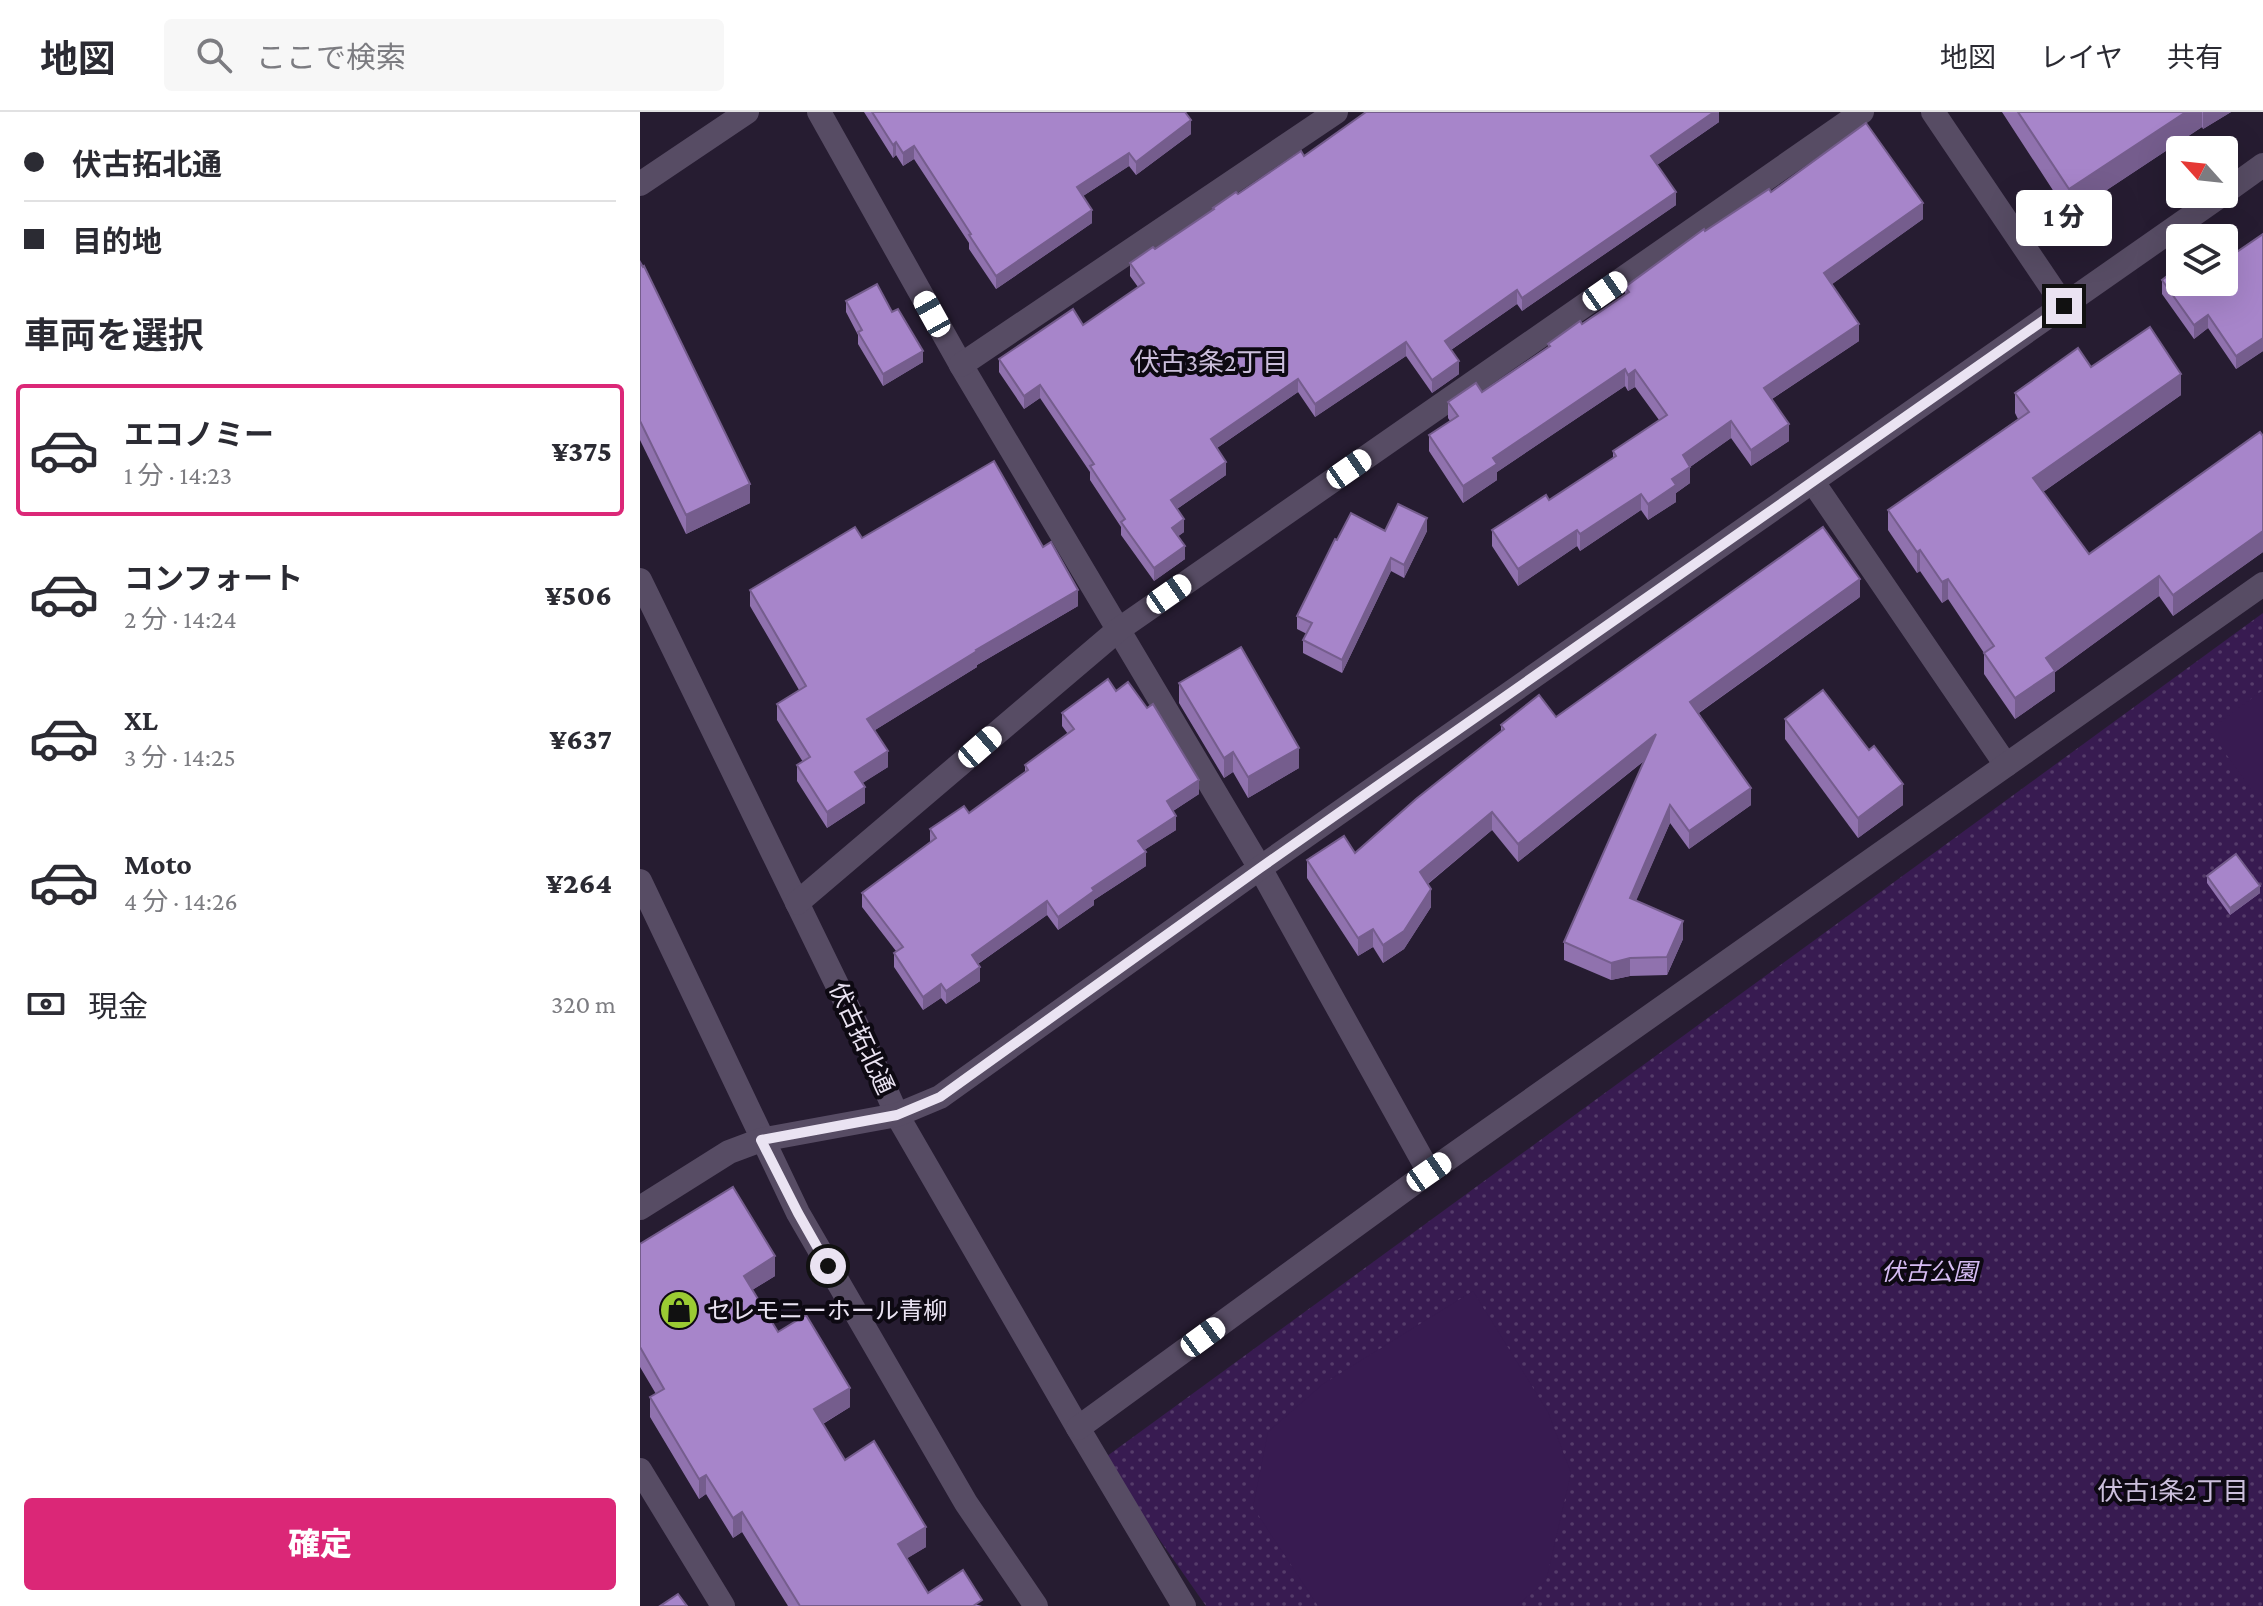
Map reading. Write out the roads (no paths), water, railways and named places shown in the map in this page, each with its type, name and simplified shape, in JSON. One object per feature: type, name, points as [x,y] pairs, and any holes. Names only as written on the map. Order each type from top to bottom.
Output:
[{"type":"street","points":[[640,184],[747,112]]},
{"type":"street","points":[[819,112],[961,365],[1260,868],[1429,1172]]},
{"type":"street","points":[[961,365],[1336,112]]},
{"type":"street","points":[[797,903],[1118,630],[1862,112]]},
{"type":"street","points":[[1933,112],[2064,306]]},
{"type":"street","points":[[2238,183],[2263,165]]},
{"type":"street","points":[[640,1208],[729,1152],[761,1140],[897,1115],[940,1097],[1260,868],[2203,208]]},
{"type":"street","points":[[1813,482],[2006,765]]},
{"type":"street","name":"伏古拓北通","points":[[640,580],[861,1034],[897,1115],[1184,1606]]},
{"type":"street","points":[[1078,1428],[1429,1172],[2263,584]]},
{"type":"street","points":[[640,881],[798,1213],[966,1503],[1036,1606]]},
{"type":"street","points":[[640,1470],[650,1510],[723,1606]]},
{"type":"place","name":"セレモニーホール青柳","points":[[679,1310]]},
{"type":"district","name":"伏古3条2丁目","points":[[1211,362]]},
{"type":"district","name":"伏古1条2丁目","points":[[2173,1491]]},
{"type":"park label","name":"伏古公園","points":[[1929,1271]]}]
